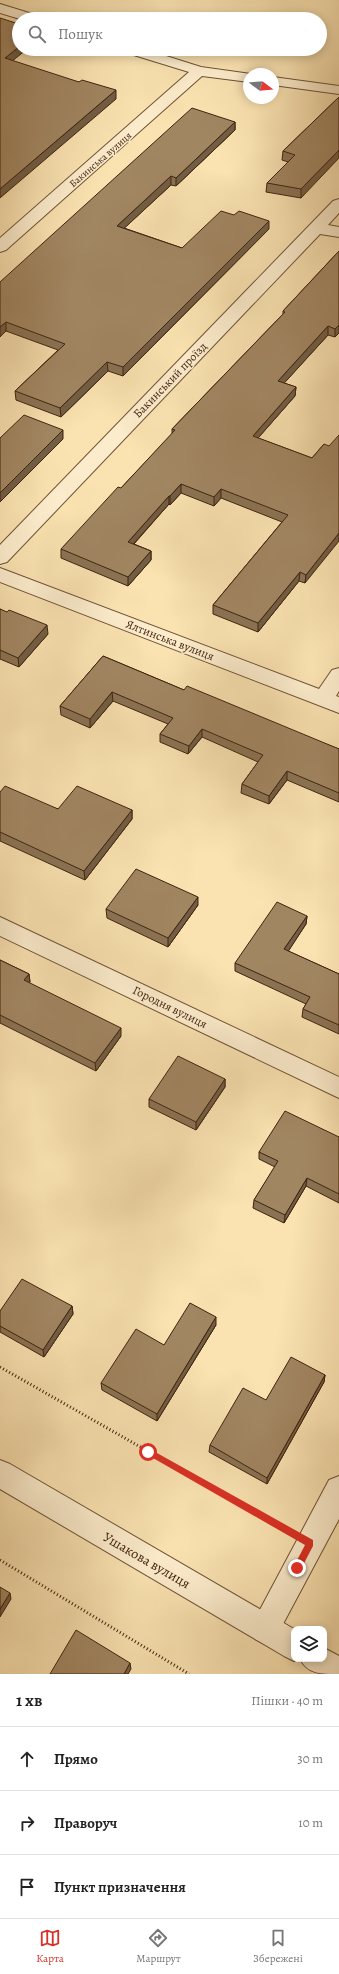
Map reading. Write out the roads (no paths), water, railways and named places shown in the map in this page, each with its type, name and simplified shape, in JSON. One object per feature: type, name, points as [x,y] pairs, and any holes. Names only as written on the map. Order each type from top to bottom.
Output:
[{"type":"street","points":[[0,8],[12,12]]},
{"type":"street","points":[[151,56],[199,71],[243,77]]},
{"type":"street","name":"Бакинська вулиця","points":[[0,247],[199,71]]},
{"type":"street","points":[[279,82],[339,90]]},
{"type":"street","name":"Бакинський проїзд","points":[[0,557],[339,204]]},
{"type":"street","points":[[316,228],[339,232]]},
{"type":"street","name":"Ялтинська вулиця","points":[[0,575],[332,702]]},
{"type":"street","points":[[332,702],[339,676]]},
{"type":"street","name":"Городня вулиця","points":[[0,926],[339,1088]]},
{"type":"street","name":"Ушакова вулиця","points":[[0,1474],[291,1644]]},
{"type":"street","points":[[265,1629],[339,1490]]},
{"type":"street","points":[[320,1662],[339,1673]]}]
